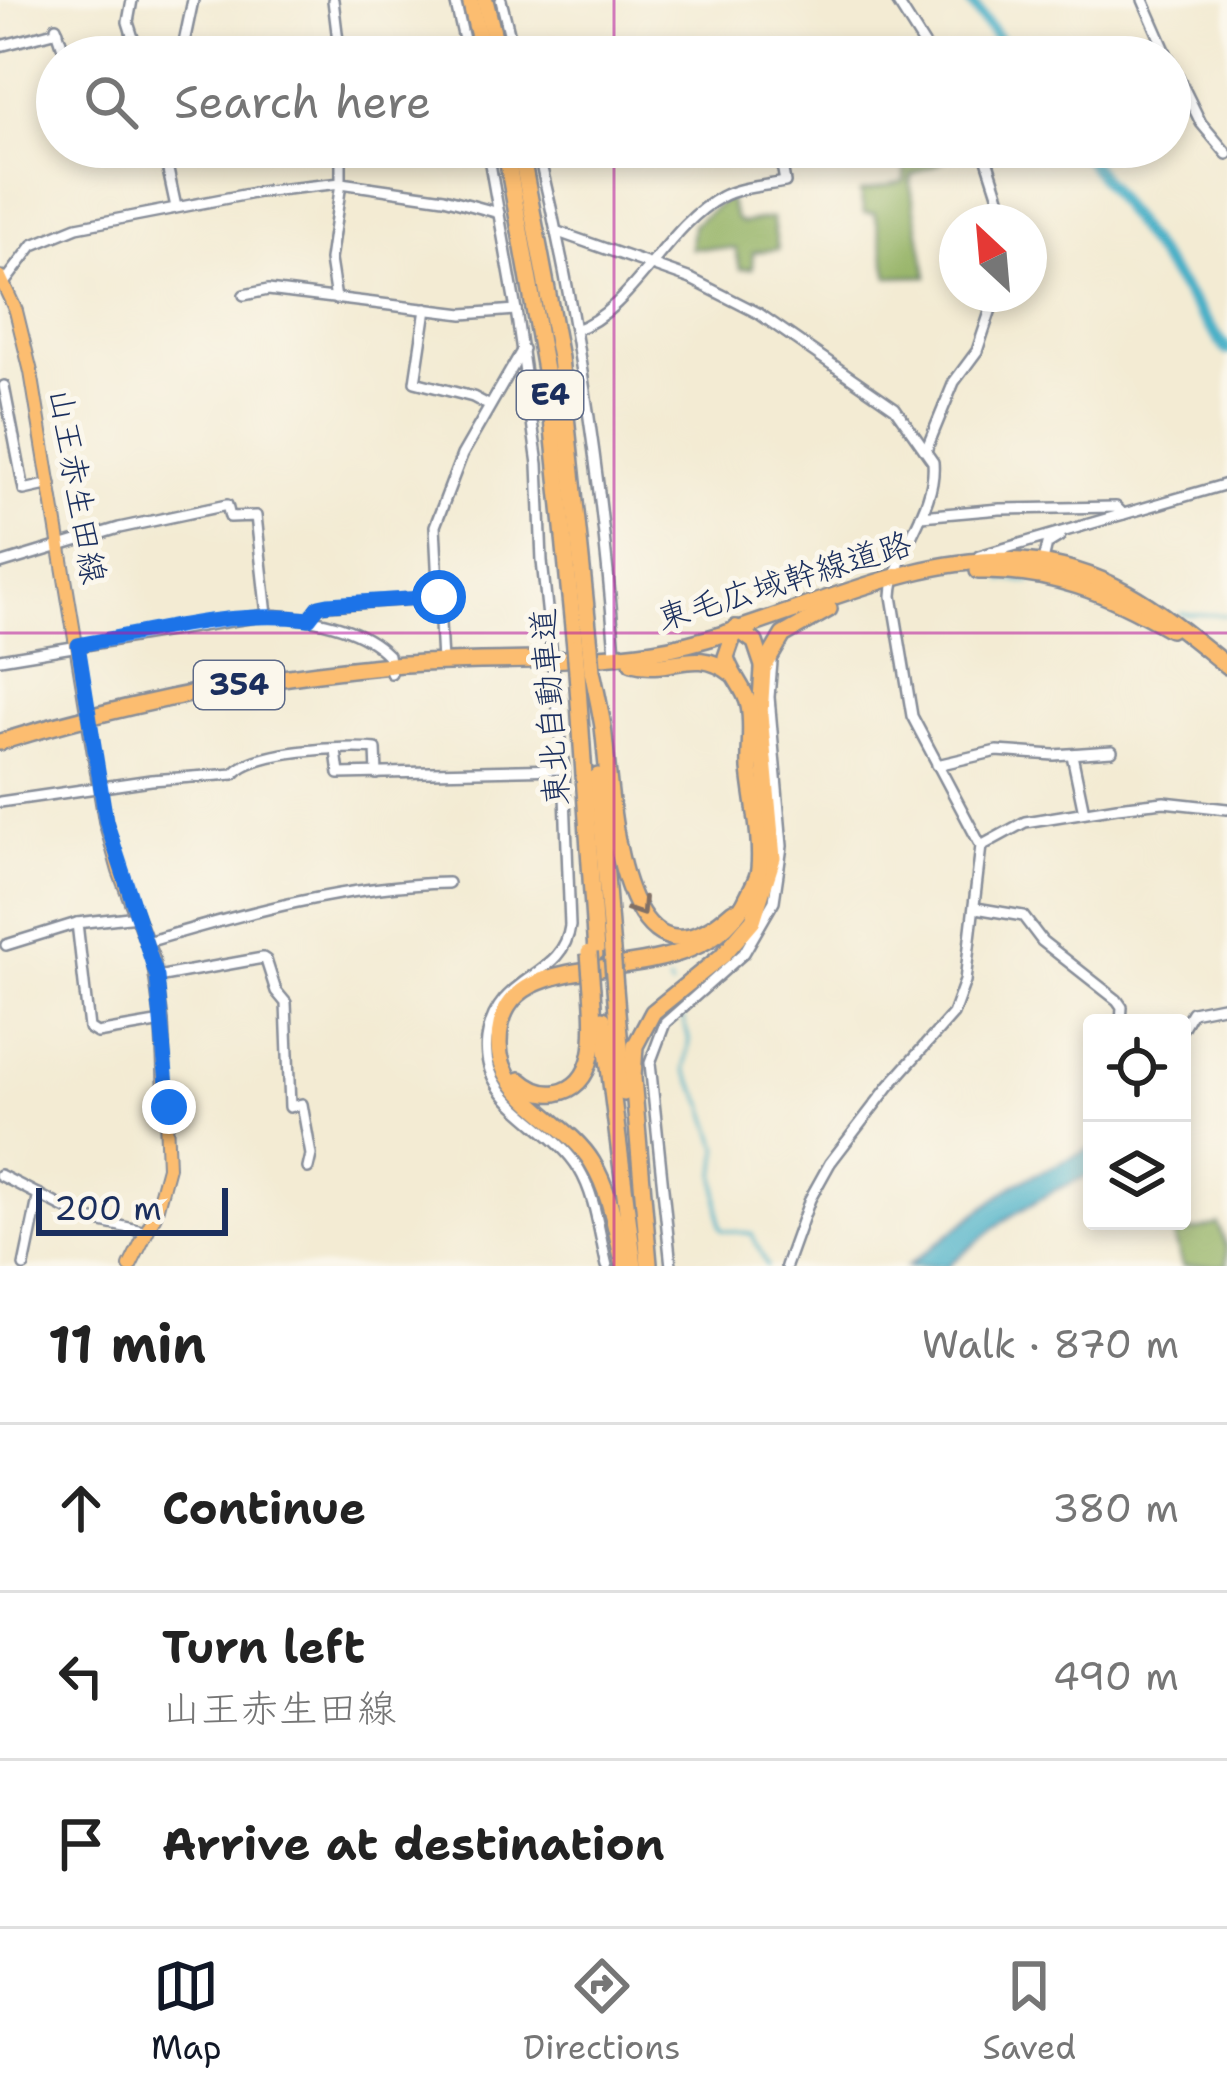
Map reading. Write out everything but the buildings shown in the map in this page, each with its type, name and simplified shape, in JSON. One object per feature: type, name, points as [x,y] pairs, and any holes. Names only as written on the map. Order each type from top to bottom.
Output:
[{"type":"highway","points":[[470,0],[479,36]]},
{"type":"highway","points":[[485,0],[494,36]]},
{"type":"highway","name":"東北自動車道","points":[[509,168],[550,398],[583,646]]},
{"type":"highway","name":"東北自動車道","points":[[524,168],[560,358],[585,672],[599,952]]},
{"type":"highway","name":"東毛広域幹線道路","points":[[0,746],[227,687],[442,662],[666,659],[958,563],[1038,567],[1091,588],[1209,651],[1227,666]]},
{"type":"highway","name":"東毛広域幹線道路","points":[[391,669],[555,662],[656,651],[737,635],[892,585],[964,572],[1038,567]]},
{"type":"highway","points":[[763,669],[783,634],[829,609]]},
{"type":"highway","points":[[602,989],[593,1047],[579,1079],[555,1093],[522,1083],[508,1058],[506,1039],[516,1009],[530,994],[575,977],[684,962],[716,946],[752,903],[759,866],[750,712],[726,657],[737,635],[759,649],[763,669],[760,715],[772,858],[737,943],[653,1012],[635,1046],[644,1265]]},
{"type":"highway","points":[[632,663],[647,667],[705,659],[730,673]]},
{"type":"highway","points":[[585,672],[621,868],[640,914],[660,931],[688,935],[752,903]]},
{"type":"highway","name":"東北自動車道","points":[[585,672],[589,834],[602,989],[625,1101],[644,1265]]},
{"type":"highway","points":[[624,1266],[609,1201],[592,1161],[567,1130],[522,1094],[503,1066],[499,1049],[503,1020],[519,996],[543,979],[585,968],[670,958],[704,945],[752,903]]},
{"type":"main road","name":"山王赤生田線","points":[[1,283],[16,311],[31,372],[99,788],[119,871],[157,977],[163,1022],[170,1155],[162,1194],[130,1266]]},
{"type":"street","points":[[131,0],[128,22],[132,36]]},
{"type":"street","points":[[185,36],[193,0]]},
{"type":"street","points":[[333,0],[337,36]]},
{"type":"street","points":[[455,0],[463,36]]},
{"type":"street","points":[[501,0],[510,36]]},
{"type":"street","points":[[896,0],[919,36]]},
{"type":"street","points":[[1149,1],[1161,36]]},
{"type":"street","points":[[0,46],[57,29],[59,36]]},
{"type":"street","points":[[1191,102],[1227,154]]},
{"type":"street","points":[[168,168],[176,207]]},
{"type":"street","points":[[336,299],[330,245],[341,168]]},
{"type":"street","points":[[491,168],[538,464],[542,561],[564,769],[568,940],[550,964],[509,991],[497,1007],[487,1054],[503,1096],[554,1139],[581,1172],[607,1246],[607,1266]]},
{"type":"street","points":[[543,168],[575,330],[615,653]]},
{"type":"street","points":[[575,330],[606,314],[649,263],[716,200],[785,182],[783,168]]},
{"type":"street","points":[[990,168],[1001,204]]},
{"type":"street","points":[[1,283],[34,245],[76,227],[259,192],[341,183],[443,198],[499,213]]},
{"type":"street","points":[[558,232],[734,299],[782,328],[895,408],[926,448],[934,471],[892,585],[912,716],[981,846],[965,981],[956,1009],[830,1163],[810,1199],[786,1266]]},
{"type":"street","points":[[244,295],[268,290],[463,314],[516,310]]},
{"type":"street","points":[[426,309],[415,382],[488,405]]},
{"type":"street","points":[[926,448],[954,382],[977,351],[990,312]]},
{"type":"street","points":[[442,662],[435,526],[462,455],[523,349]]},
{"type":"street","points":[[4,386],[24,490],[51,484]]},
{"type":"street","points":[[958,563],[1227,484]]},
{"type":"street","points":[[0,564],[61,544],[226,505],[230,517],[256,516],[267,615]]},
{"type":"street","points":[[921,516],[1116,507],[1124,514]]},
{"type":"street","points":[[1038,567],[1046,544],[1087,525]]},
{"type":"street","points":[[1038,567],[1037,542],[1042,537]]},
{"type":"street","points":[[309,619],[319,606],[328,604],[439,597]]},
{"type":"street","points":[[0,659],[267,615],[309,619],[373,642],[384,650],[391,669]]},
{"type":"street","points":[[671,1266],[663,1236],[650,1063],[665,1023],[744,953],[774,901],[782,846],[770,697],[776,651]]},
{"type":"street","points":[[0,802],[234,774],[242,764],[273,757],[336,751],[376,749],[377,774]]},
{"type":"street","points":[[336,751],[339,774],[564,769]]},
{"type":"street","points":[[937,764],[998,751],[1112,752]]},
{"type":"street","points":[[1072,755],[1084,812]]},
{"type":"street","points":[[981,846],[1025,822],[1084,812],[1164,802],[1227,809]]},
{"type":"street","points":[[147,942],[290,904],[412,883],[448,883]]},
{"type":"street","points":[[976,908],[1023,916],[1051,949],[1118,1000],[1122,1014]]},
{"type":"street","points":[[6,945],[77,923],[137,916]]},
{"type":"street","points":[[77,923],[89,1028],[98,1033],[163,1022]]},
{"type":"street","points":[[157,977],[266,960],[276,991],[286,1004],[290,1107],[302,1104],[311,1155],[308,1168]]},
{"type":"street","points":[[1191,1014],[1227,1005]]},
{"type":"street","points":[[0,1175],[84,1218],[147,1232]]},
{"type":"street","points":[[24,1266],[39,1194]]},
{"type":"green space","points":[[904,168],[928,168],[912,175],[910,183],[927,276],[889,277],[875,213],[864,213],[860,192],[904,181]]},
{"type":"green space","points":[[728,197],[742,223],[772,218],[778,249],[753,252],[752,268],[740,269],[736,249],[691,248],[693,225]]},
{"type":"green space","points":[[1218,1224],[1227,1248],[1227,1266],[1183,1266],[1174,1236]]},
{"type":"water","points":[[1083,1152],[1083,1178],[1006,1219],[947,1266],[907,1266],[1015,1184]]},
{"type":"waterway","points":[[969,0],[996,36]]},
{"type":"waterway","points":[[1094,168],[1227,350]]},
{"type":"waterway","points":[[1003,580],[1031,582]]},
{"type":"waterway","points":[[1064,588],[1065,593],[1086,599]]},
{"type":"waterway","points":[[1090,600],[1106,604]]},
{"type":"waterway","points":[[1181,614],[1227,615]]},
{"type":"waterway","points":[[1141,621],[1153,629]]},
{"type":"waterway","points":[[669,982],[671,987]]},
{"type":"waterway","points":[[682,1016],[689,1039],[685,1069],[705,1106],[719,1149],[720,1226],[752,1234],[767,1266]]},
{"type":"route","points":[[169,1107],[157,977],[106,821],[78,645],[235,617],[309,619],[319,606],[328,604],[439,597]]}]
